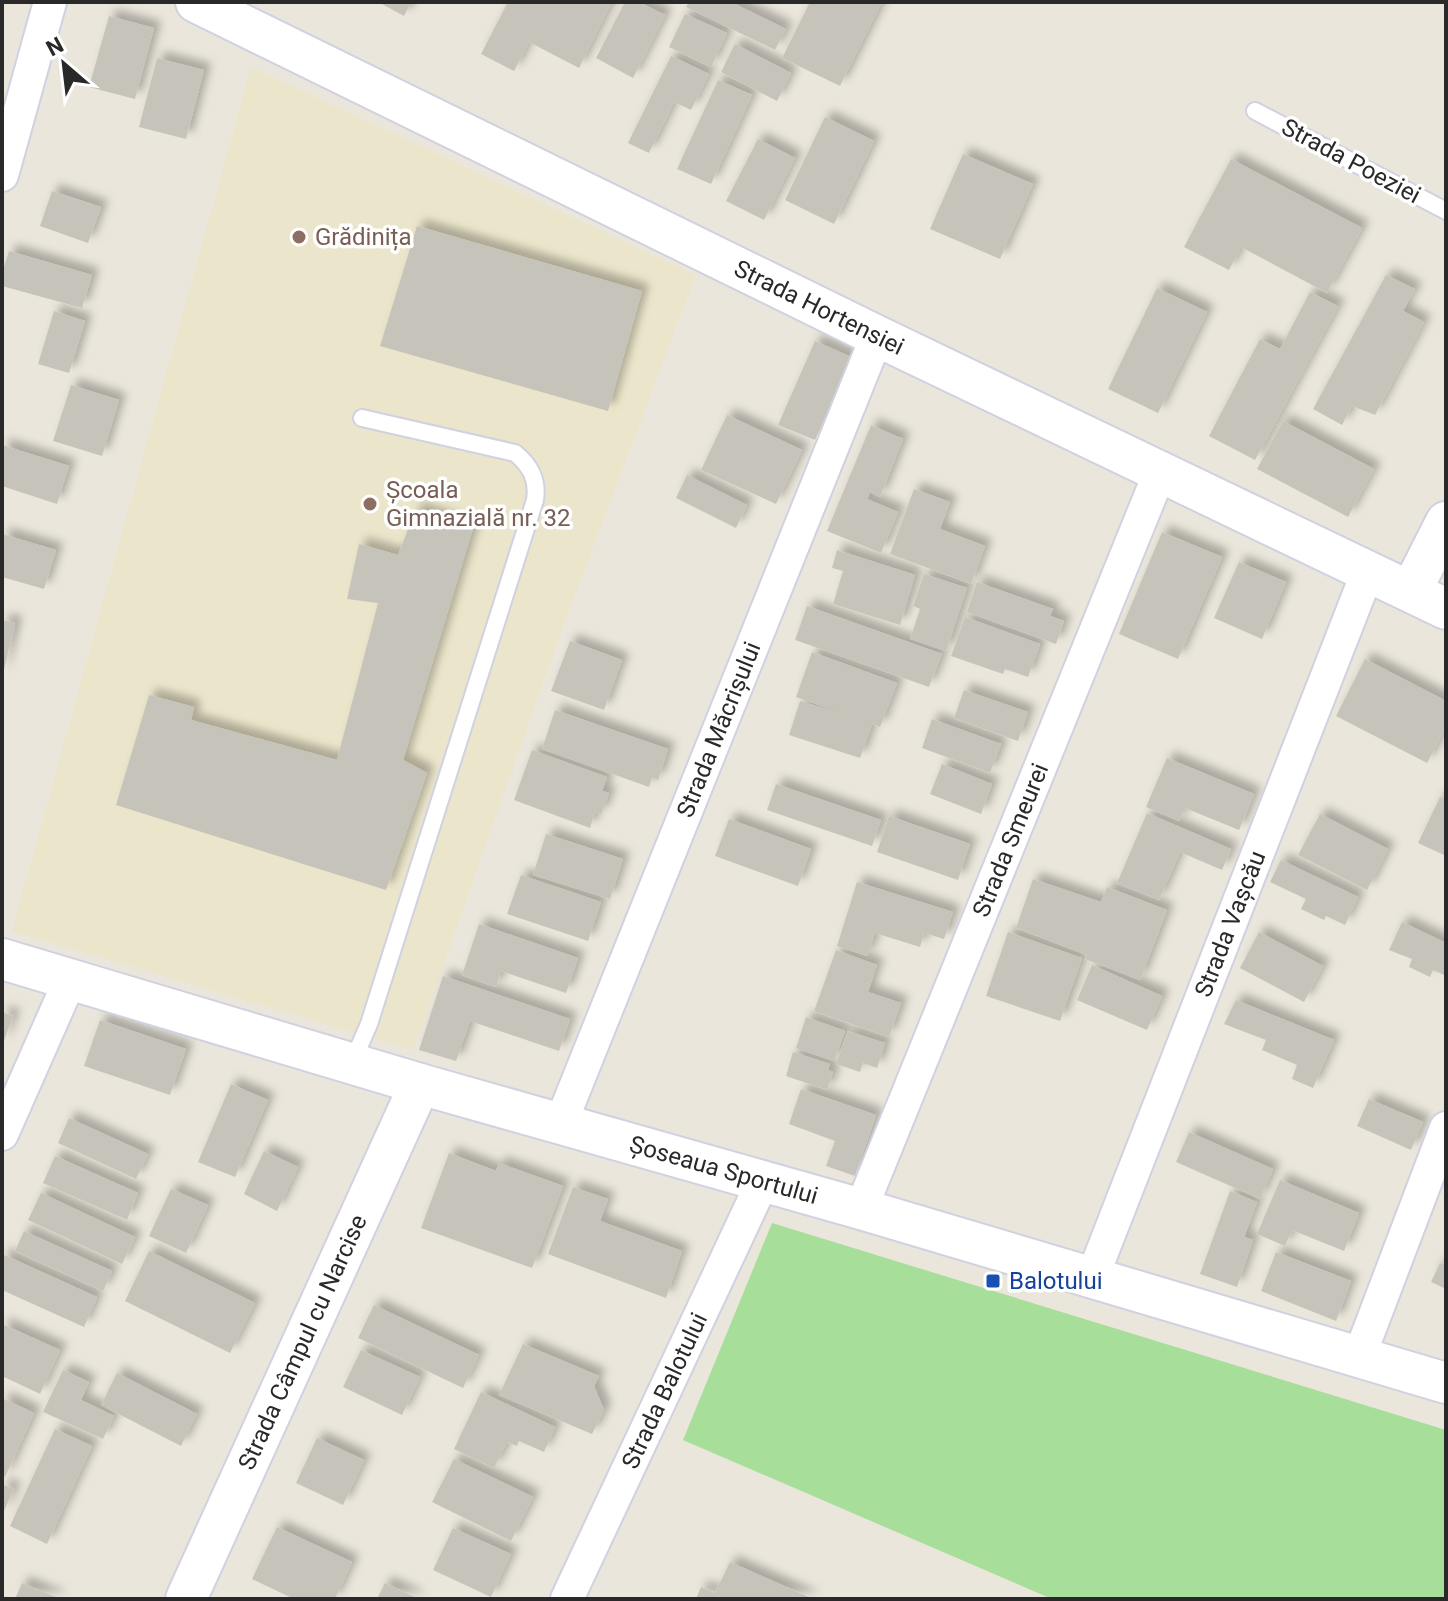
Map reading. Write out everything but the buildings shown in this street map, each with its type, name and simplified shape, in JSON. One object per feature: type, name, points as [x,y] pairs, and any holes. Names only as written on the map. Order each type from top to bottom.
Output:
[{"type":"street","points":[[2,175],[50,2]]},
{"type":"street","name":"Strada Hortensiei","points":[[196,2],[877,336],[1446,609]]},
{"type":"street","name":"Strada Măcrișului","points":[[560,1125],[877,336]]},
{"type":"street","name":"Strada Smeurei","points":[[861,1209],[1160,472]]},
{"type":"street","points":[[1411,591],[1446,522]]},
{"type":"street","name":"Strada Vașcău","points":[[1092,1278],[1368,571]]},
{"type":"street","name":"Șoseaua Sportului","points":[[2,959],[1446,1383]]},
{"type":"street","points":[[2,1134],[70,980]]},
{"type":"street","name":"Strada Câmpul cu Narcise","points":[[186,1599],[420,1084]]},
{"type":"street","points":[[1359,1357],[1446,1128]]},
{"type":"street","name":"Strada Balotului","points":[[567,1599],[763,1181]]},
{"type":"lane","name":"Strada Poeziei","points":[[1255,111],[1446,211]]},
{"type":"lane","points":[[352,1064],[369,1024],[536,489],[527,462],[515,453],[362,418]]},
{"type":"shaded area","name":"Școala Gimnazială nr. 32","points":[[251,67],[696,275],[564,624],[413,1050],[12,931]]},
{"type":"green space","points":[[772,1223],[1446,1430],[1446,1599],[1052,1599],[683,1440]]},
{"type":"place","name":"Grădinița","points":[[299,237]]},
{"type":"place","name":"Școala Gimnazială nr. 32","points":[[370,504]]},
{"type":"place","name":"Balotului","points":[[993,1281]]}]
